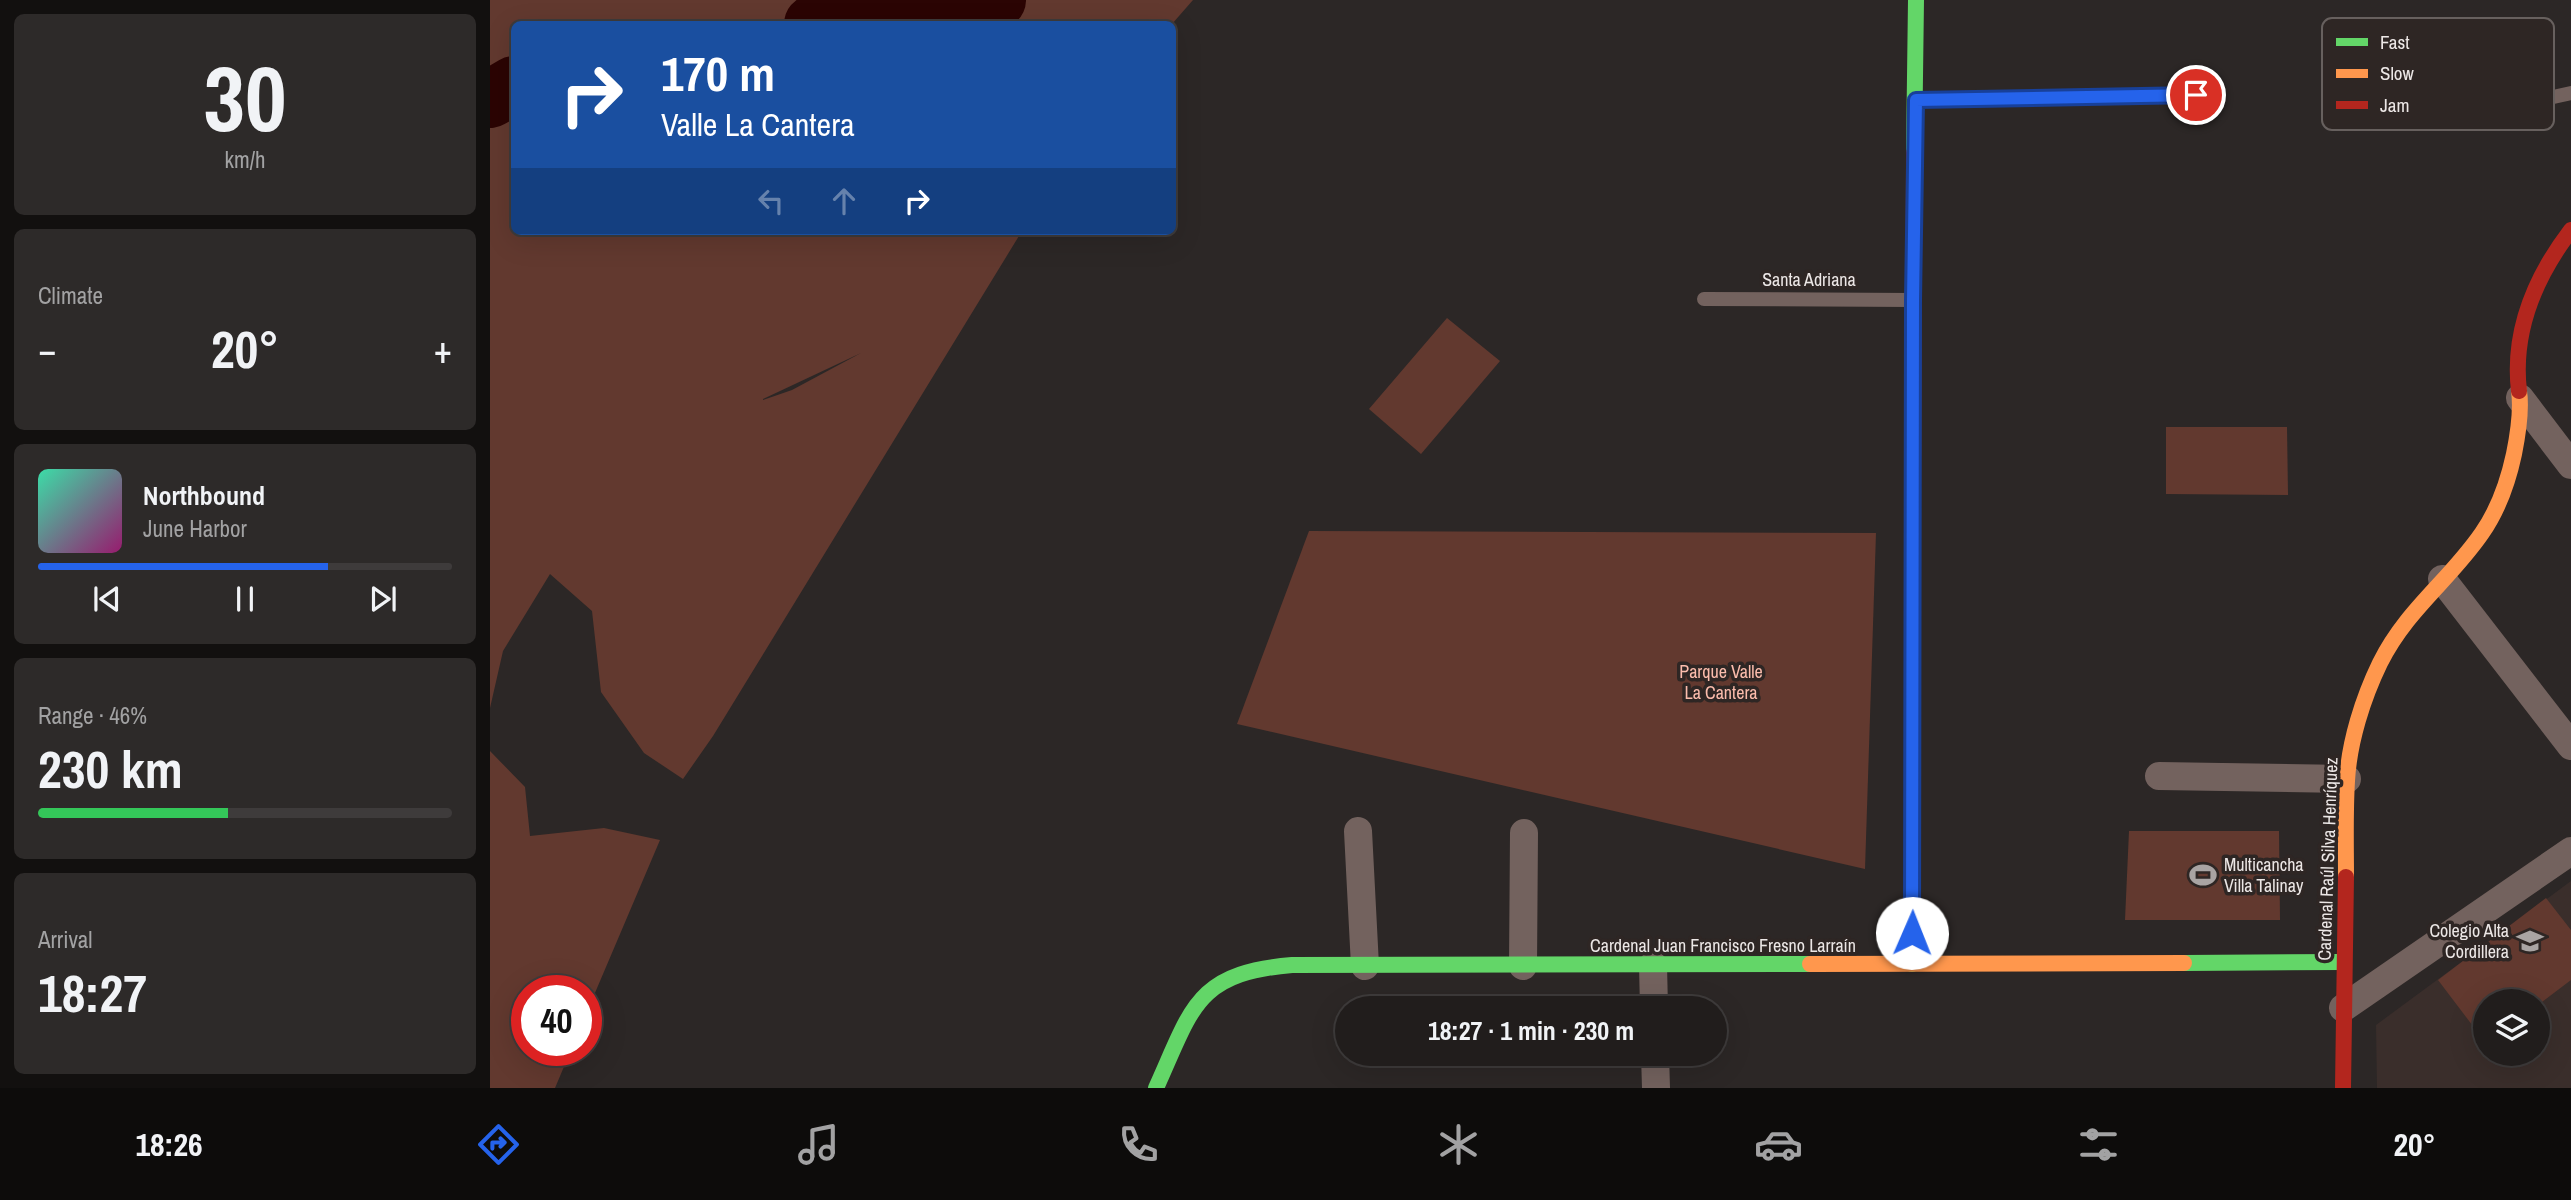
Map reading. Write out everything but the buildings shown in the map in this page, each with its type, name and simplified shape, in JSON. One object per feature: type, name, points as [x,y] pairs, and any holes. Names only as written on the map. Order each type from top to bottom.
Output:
[{"type":"street","points":[[1912,964],[1916,0]]},
{"type":"street","name":"Cardenal Raúl Silva Henríquez","points":[[2343,1088],[2347,779],[2361,707],[2375,673],[2394,639],[2416,608],[2471,548],[2498,503],[2515,449],[2520,398],[2519,357],[2528,307],[2544,270],[2571,230]]},
{"type":"street","points":[[2520,398],[2571,465]]},
{"type":"street","points":[[2442,579],[2571,746]]},
{"type":"street","points":[[2159,776],[2347,779]]},
{"type":"street","points":[[1358,831],[1365,966]]},
{"type":"street","points":[[1523,966],[1524,833]]},
{"type":"street","points":[[2343,1008],[2571,851]]},
{"type":"street","name":"Cardenal Juan Francisco Fresno Larraín","points":[[1156,1088],[1189,1015],[1200,999],[1213,986],[1231,975],[1251,968],[2343,962]]},
{"type":"street","points":[[1653,965],[1654,996]]},
{"type":"street","points":[[1655,1066],[1656,1088]]},
{"type":"lane","points":[[1916,100],[2196,95]]},
{"type":"lane","name":"Santa Adriana","points":[[1704,299],[1913,300]]},
{"type":"shaded area","name":"Colegio Alta Cordillera","points":[[2571,881],[2571,1088],[2377,1088],[2376,1025]]},
{"type":"green space","points":[[490,0],[1193,0],[1175,21],[511,21],[511,235],[1020,235],[713,736],[683,779],[644,753],[601,692],[592,611],[550,574],[503,651],[490,708]],"holes":[[[861,353],[792,390],[763,399]]]},
{"type":"green space","points":[[1447,318],[1500,361],[1421,454],[1369,409]]},
{"type":"green space","points":[[2166,427],[2287,427],[2288,495],[2166,494]]},
{"type":"green space","name":"Parque Valle La Cantera","points":[[1309,531],[1876,533],[1865,869],[1237,724]]},
{"type":"green space","points":[[490,751],[525,787],[530,836],[604,828],[660,840],[602,976],[511,975],[511,1066],[564,1066],[555,1088],[490,1088]]},
{"type":"green space","name":"Multicancha Villa Talinay","points":[[2129,831],[2279,831],[2280,920],[2125,920]]},
{"type":"green space","points":[[2546,898],[2571,930],[2571,980],[2550,996],[2550,989],[2473,989],[2473,1026],[2438,980]]},
{"type":"waterway","points":[[825,21],[952,17],[997,0]]},
{"type":"waterway","points":[[490,99],[511,87]]},
{"type":"traffic: fast","points":[[1914,153],[1916,0]]},
{"type":"traffic: fast","points":[[1912,964],[1913,485]]},
{"type":"traffic: fast","points":[[2184,963],[2343,962]]},
{"type":"traffic: fast","points":[[1156,1088],[1189,1016],[1201,1000],[1235,976],[1260,969],[1292,965],[1810,964]]},
{"type":"traffic: slow","points":[[2346,877],[2348,766],[2363,705],[2391,644],[2415,611],[2469,550],[2498,505],[2514,454],[2520,414],[2519,391]]},
{"type":"traffic: slow","points":[[1810,964],[2184,963]]},
{"type":"traffic: jam","points":[[1913,485],[1914,153]]},
{"type":"traffic: jam","points":[[2519,391],[2519,347],[2529,305],[2547,266],[2571,230]]},
{"type":"traffic: jam","points":[[2343,1088],[2346,877]]},
{"type":"place","name":"Multicancha Villa Talinay","points":[[2203,875]]},
{"type":"place","name":"Colegio Alta Cordillera","points":[[2530,941]]},
{"type":"route","points":[[1912,933],[1916,100],[2196,95]]}]
